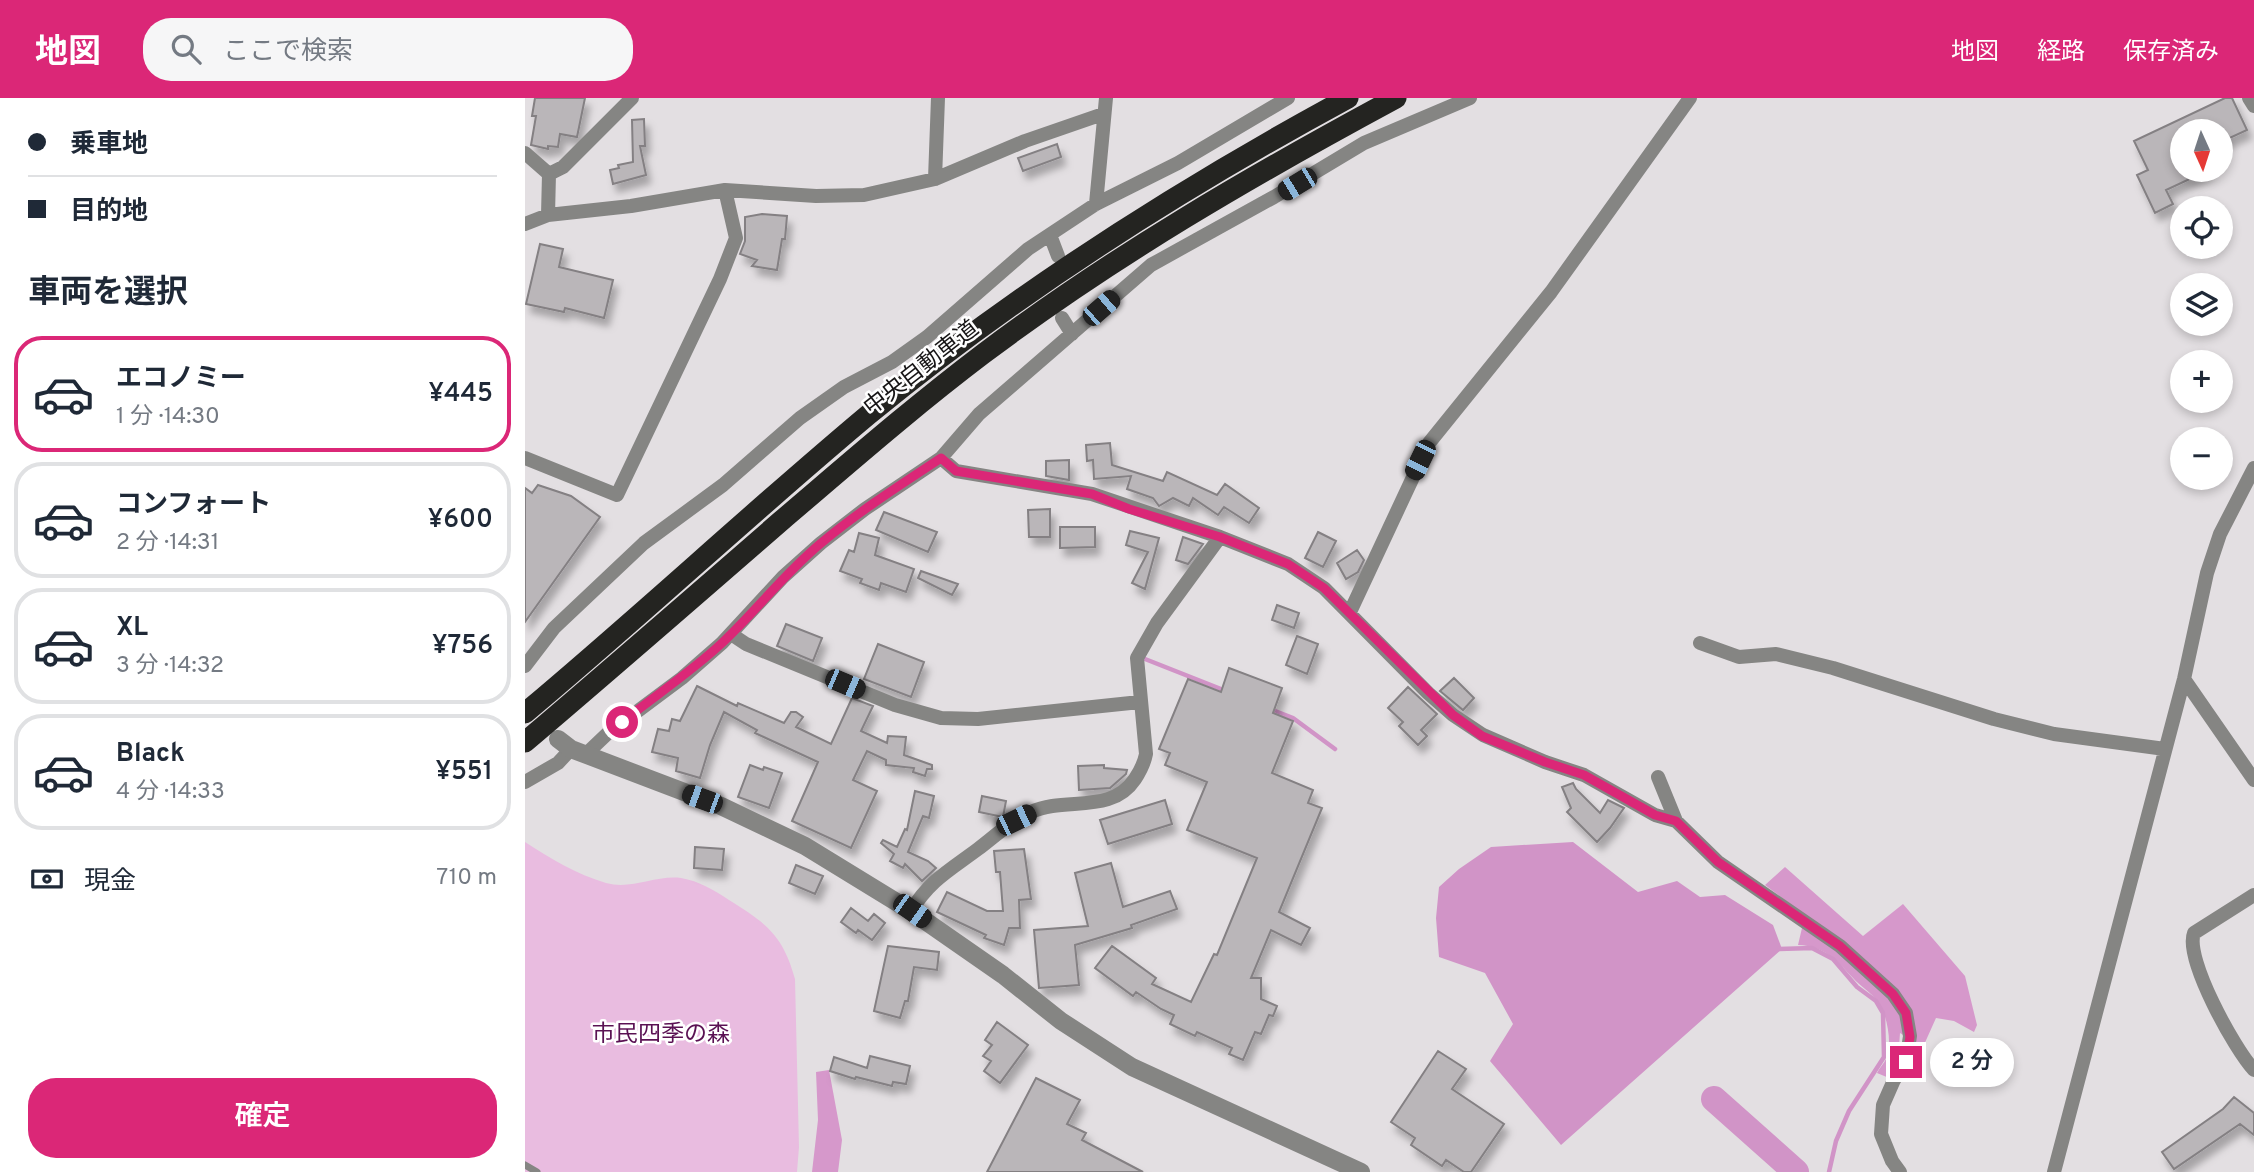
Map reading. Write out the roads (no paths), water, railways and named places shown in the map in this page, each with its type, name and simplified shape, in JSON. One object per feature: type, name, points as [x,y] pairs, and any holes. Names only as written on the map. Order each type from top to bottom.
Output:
[{"type":"highway","name":"中央自動車道","points":[[525,713],[869,415],[968,338],[1045,282],[1139,220],[1348,98]]},
{"type":"highway","name":"中央自動車道","points":[[525,742],[887,430],[982,354],[1153,237],[1311,143],[1395,98]]},
{"type":"street","points":[[549,174],[563,167],[632,98]]},
{"type":"street","points":[[935,179],[939,98]]},
{"type":"street","points":[[1096,204],[1106,98]]},
{"type":"street","points":[[525,666],[554,628],[644,543],[723,485],[800,418],[844,387],[892,362],[927,337],[1028,249],[1096,204],[1178,163],[1288,98]]},
{"type":"street","points":[[525,782],[558,763],[571,748],[607,734],[683,678],[731,634],[783,577],[821,543],[865,509],[941,458],[979,414],[1151,265],[1275,197],[1364,143],[1470,98]]},
{"type":"street","points":[[1350,612],[1429,443],[1551,292],[1690,98]]},
{"type":"street","points":[[2249,98],[2254,106]]},
{"type":"street","points":[[525,224],[548,215],[631,206],[725,190],[816,196],[864,195],[935,179],[1025,141],[1103,114]]},
{"type":"street","points":[[525,153],[549,174]]},
{"type":"street","points":[[548,215],[549,174]]},
{"type":"street","points":[[525,458],[617,495],[720,279],[736,238],[725,190]]},
{"type":"street","points":[[1050,235],[1058,256]]},
{"type":"street","points":[[1062,318],[1072,334]]},
{"type":"street","points":[[941,458],[956,471],[1092,494],[1129,509],[1220,537],[1288,564],[1324,588],[1428,693],[1482,736],[1584,775],[1655,815],[1676,821]]},
{"type":"street","points":[[2054,1172],[2184,679],[2207,573],[2220,534],[2254,468]]},
{"type":"street","points":[[912,911],[920,897],[943,873],[966,859],[1016,820],[1035,810],[1113,799],[1129,788],[1145,764],[1146,754],[1137,658],[1157,623],[1220,537]]},
{"type":"street","points":[[731,634],[746,644],[895,705],[941,718],[978,719],[1140,702]]},
{"type":"street","points":[[1700,643],[1739,657],[1776,654],[1833,668],[1994,719],[2054,734],[2165,749]]},
{"type":"street","points":[[2184,679],[2254,780]]},
{"type":"street","points":[[571,748],[721,806],[805,846],[912,911],[1003,975],[1061,1021],[1132,1067],[1361,1172]]},
{"type":"street","points":[[1658,777],[1676,821],[1718,862],[1840,946],[1893,994],[1906,1013],[1910,1037],[1906,1062],[1883,1105],[1881,1134],[1892,1161],[1900,1172]]},
{"type":"street","points":[[2254,895],[2194,933],[2191,941],[2200,974],[2217,1013],[2254,1070]]},
{"type":"lane","points":[[525,1165],[537,1172]]},
{"type":"waterway","points":[[1145,659],[1226,691]]},
{"type":"waterway","points":[[1270,709],[1293,718],[1335,749]]},
{"type":"waterway","points":[[1779,949],[1812,948],[1833,959],[1857,987],[1876,1001],[1883,1013],[1884,1057],[1849,1111],[1836,1141],[1829,1172]]},
{"type":"waterway","points":[[1714,1099],[1796,1172]]},
{"type":"park label","name":"市民四季の森","points":[[661,1035]]}]
